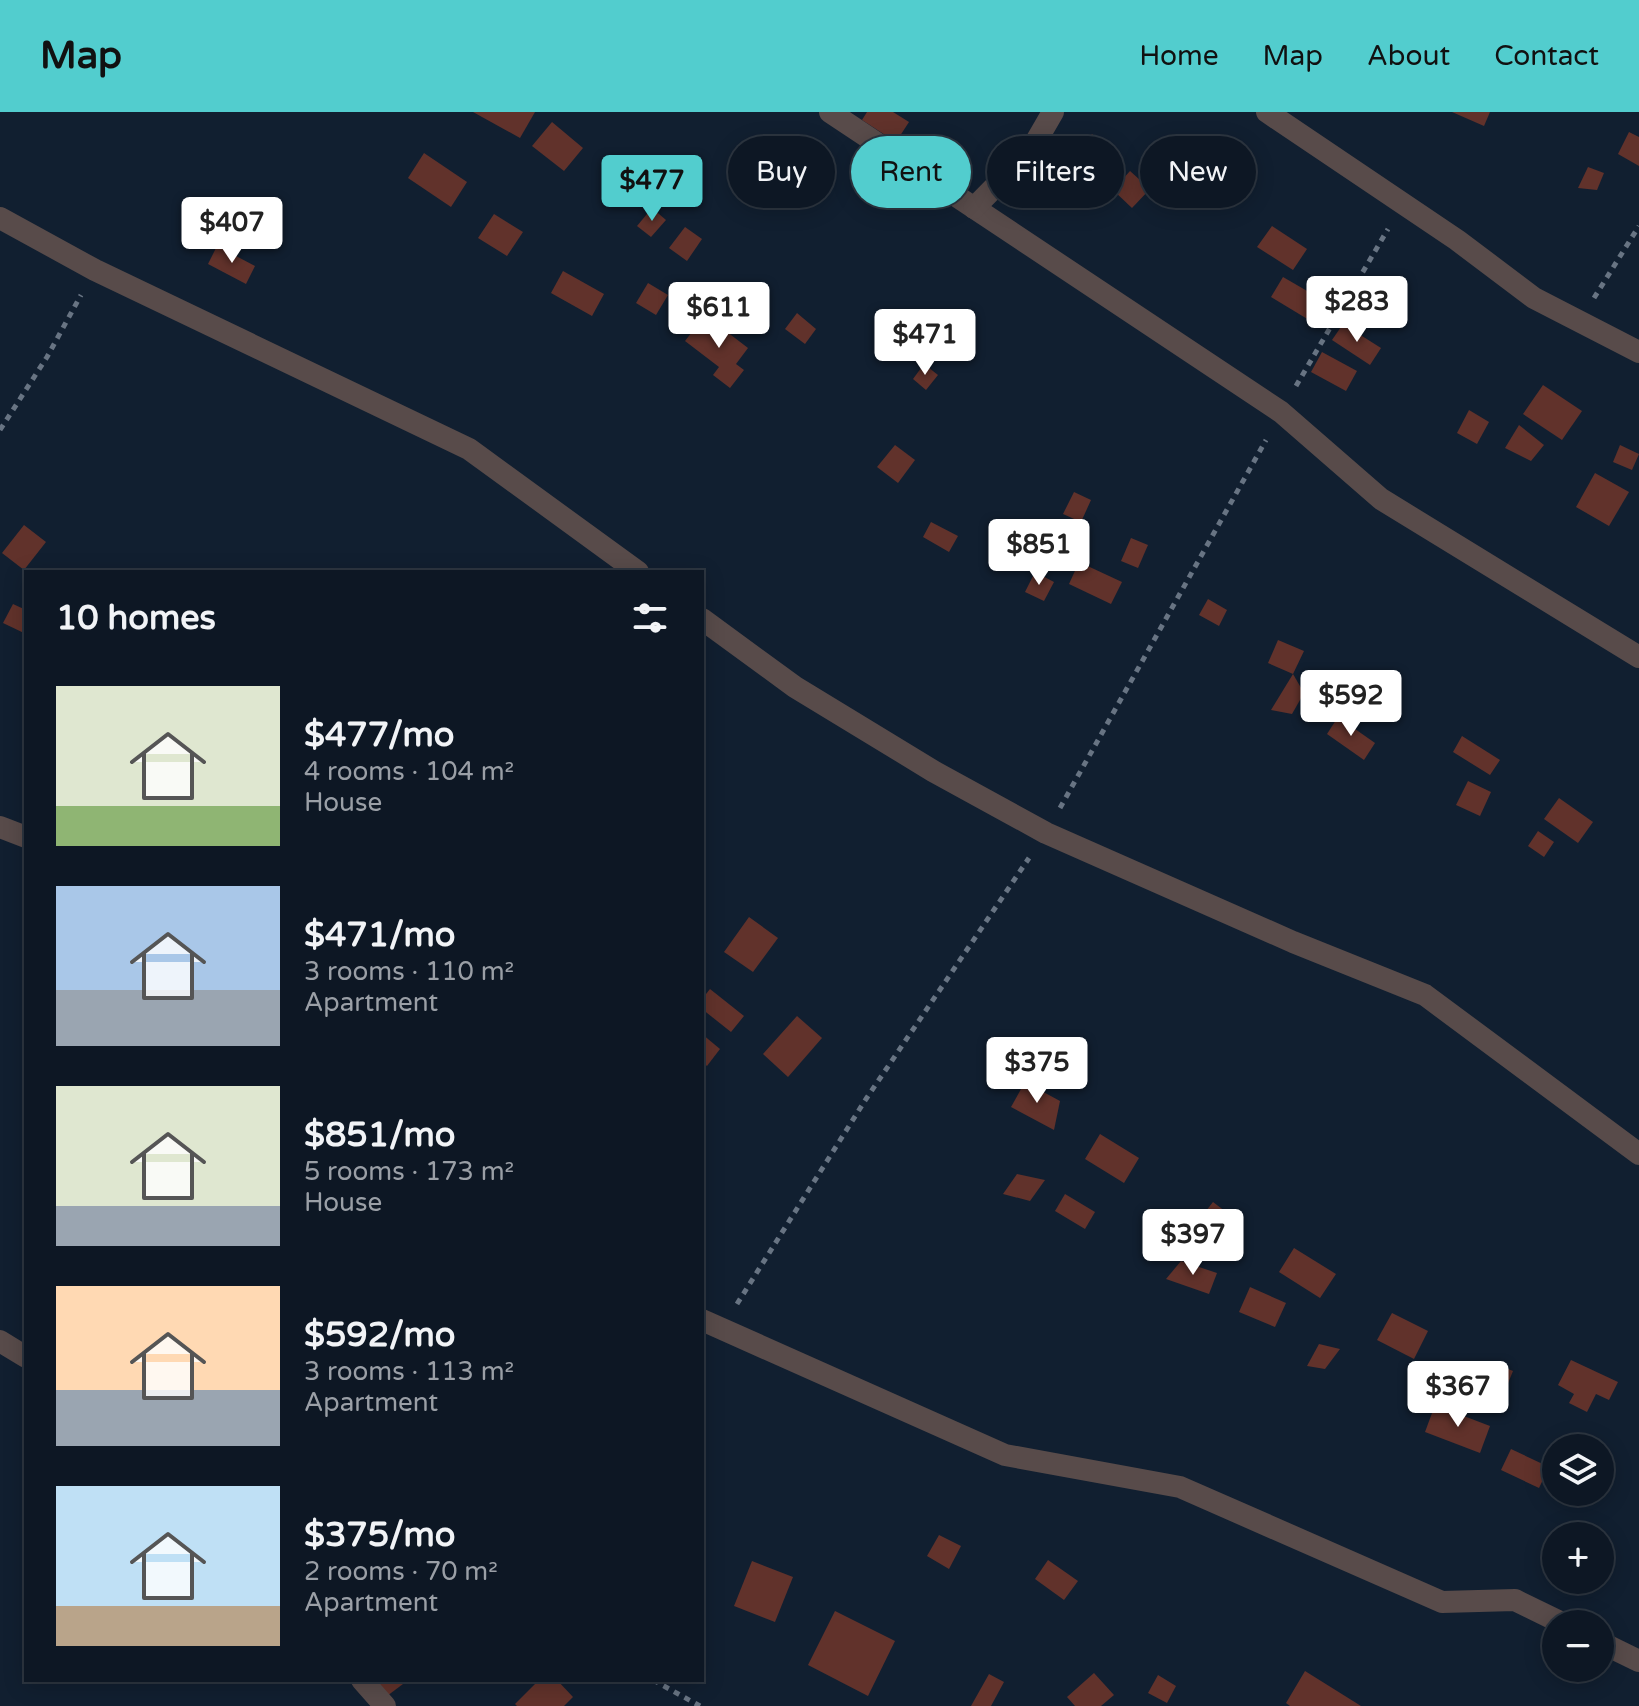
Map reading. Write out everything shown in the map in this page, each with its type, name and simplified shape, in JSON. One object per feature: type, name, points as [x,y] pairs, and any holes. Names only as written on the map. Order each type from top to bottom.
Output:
[{"type":"street","points":[[830,112],[1281,412],[1381,499],[1639,657]]},
{"type":"street","points":[[974,208],[1031,150],[1053,112]]},
{"type":"street","points":[[1267,112],[1403,202],[1534,298],[1639,352]]},
{"type":"street","points":[[0,218],[95,270],[469,449],[635,570]]},
{"type":"street","points":[[704,620],[795,687],[933,771],[1046,833],[1293,942],[1425,995],[1639,1154]]},
{"type":"street","points":[[0,827],[24,836]]},
{"type":"street","points":[[712,1324],[1005,1455],[1180,1487],[1442,1602],[1515,1600],[1542,1613]]},
{"type":"street","points":[[0,1341],[24,1356]]},
{"type":"street","points":[[1614,1649],[1639,1661]]},
{"type":"street","points":[[364,1682],[385,1706]]},
{"type":"path","points":[[712,1324],[1046,833],[1281,412],[1403,202]]},
{"type":"path","points":[[1578,322],[1639,226]]},
{"type":"path","points":[[0,430],[47,357],[95,270]]},
{"type":"path","points":[[657,1682],[700,1706]]},
{"type":"building","points":[[473,112],[535,112],[520,138]]},
{"type":"building","points":[[867,112],[893,112],[909,122],[900,136],[887,136],[862,120]]},
{"type":"building","points":[[1452,112],[1490,112],[1484,126]]},
{"type":"building","points":[[552,122],[583,148],[564,171],[532,146]]},
{"type":"building","points":[[1629,132],[1639,137],[1639,166],[1618,154]]},
{"type":"building","points":[[424,153],[467,182],[451,207],[408,178]]},
{"type":"building","points":[[1588,167],[1604,173],[1597,190],[1578,188]]},
{"type":"building","points":[[1130,171],[1140,180],[1140,200],[1132,208],[1124,200],[1124,178]]},
{"type":"building","points":[[652,208],[666,220],[651,237],[637,226]]},
{"type":"building","points":[[494,214],[523,232],[507,256],[478,238]]},
{"type":"building","points":[[1272,226],[1307,249],[1293,270],[1257,247]]},
{"type":"building","points":[[685,227],[702,239],[687,261],[669,248]]},
{"type":"building","points":[[217,246],[255,266],[246,284],[208,264]]},
{"type":"building","points":[[563,271],[604,294],[592,316],[551,293]]},
{"type":"building","points":[[1283,277],[1321,299],[1309,320],[1271,297]]},
{"type":"building","points":[[1372,280],[1405,303],[1394,319],[1361,296]]},
{"type":"building","points":[[648,283],[668,295],[656,315],[636,303]]},
{"type":"building","points":[[797,313],[816,329],[805,344],[785,329]]},
{"type":"building","points":[[705,315],[748,348],[736,364],[744,370],[730,388],[713,375],[719,367],[685,341]]},
{"type":"building","points":[[1343,324],[1381,348],[1370,365],[1332,340]]},
{"type":"building","points":[[1322,352],[1357,371],[1346,391],[1311,372]]},
{"type":"building","points":[[924,364],[938,375],[926,390],[913,379]]},
{"type":"building","points":[[1543,385],[1582,411],[1562,440],[1523,414]]},
{"type":"building","points":[[1469,410],[1489,422],[1477,444],[1457,433]]},
{"type":"building","points":[[1519,425],[1544,445],[1531,461],[1505,448]]},
{"type":"building","points":[[895,445],[915,460],[898,483],[877,467]]},
{"type":"building","points":[[1620,445],[1639,454],[1632,470],[1613,462]]},
{"type":"building","points":[[1595,473],[1629,492],[1609,526],[1576,507]]},
{"type":"building","points":[[1074,492],[1091,500],[1081,522],[1063,514]]},
{"type":"building","points":[[931,522],[958,536],[949,552],[923,537]]},
{"type":"building","points":[[24,525],[46,542],[24,570],[2,553]]},
{"type":"building","points":[[1131,538],[1148,545],[1138,568],[1121,561]]},
{"type":"building","points":[[1079,562],[1122,582],[1111,604],[1069,584]]},
{"type":"building","points":[[1035,572],[1054,582],[1044,601],[1025,592]]},
{"type":"building","points":[[1208,599],[1227,610],[1219,626],[1199,615]]},
{"type":"building","points":[[13,604],[24,609],[24,633],[3,623]]},
{"type":"building","points":[[1278,640],[1304,651],[1293,674],[1268,663]]},
{"type":"building","points":[[1293,674],[1304,693],[1292,714],[1271,710]]},
{"type":"building","points":[[1377,679],[1399,691],[1396,715],[1373,703]]},
{"type":"building","points":[[1338,717],[1375,743],[1364,760],[1327,734]]},
{"type":"building","points":[[1462,736],[1500,760],[1490,775],[1453,752]]},
{"type":"building","points":[[1468,781],[1491,792],[1480,816],[1456,805]]},
{"type":"building","points":[[1559,798],[1593,822],[1578,843],[1544,819]]},
{"type":"building","points":[[1538,831],[1554,842],[1544,857],[1528,846]]},
{"type":"building","points":[[749,917],[778,938],[753,972],[724,952]]},
{"type":"building","points":[[710,989],[744,1016],[731,1032],[704,1011],[704,996]]},
{"type":"building","points":[[797,1016],[822,1038],[788,1077],[763,1054]]},
{"type":"building","points":[[704,1036],[720,1049],[707,1066],[704,1064]]},
{"type":"building","points":[[1025,1082],[1060,1101],[1054,1130],[1011,1107]]},
{"type":"building","points":[[1100,1134],[1139,1158],[1124,1183],[1085,1159]]},
{"type":"building","points":[[1017,1174],[1045,1180],[1030,1201],[1003,1194]]},
{"type":"building","points":[[1065,1194],[1095,1212],[1085,1229],[1055,1211]]},
{"type":"building","points":[[1213,1202],[1242,1224],[1231,1238],[1202,1216]]},
{"type":"building","points":[[1294,1248],[1336,1274],[1320,1298],[1279,1272]]},
{"type":"building","points":[[1181,1261],[1217,1273],[1209,1294],[1166,1279]]},
{"type":"building","points":[[1250,1287],[1286,1303],[1275,1327],[1239,1312]]},
{"type":"building","points":[[1392,1313],[1428,1331],[1414,1359],[1377,1340]]},
{"type":"building","points":[[1319,1344],[1340,1349],[1325,1369],[1307,1366]]},
{"type":"building","points":[[1571,1360],[1618,1382],[1609,1400],[1596,1394],[1587,1412],[1569,1403],[1574,1394],[1558,1385]]},
{"type":"building","points":[[1489,1361],[1513,1371],[1502,1398],[1477,1388]]},
{"type":"building","points":[[1435,1405],[1490,1426],[1480,1453],[1425,1432]]},
{"type":"building","points":[[1511,1449],[1542,1464],[1542,1482],[1539,1488],[1501,1470]]},
{"type":"building","points":[[939,1535],[961,1546],[949,1569],[927,1556]]},
{"type":"building","points":[[1048,1560],[1078,1581],[1064,1600],[1035,1579]]},
{"type":"building","points":[[752,1561],[793,1577],[775,1622],[734,1606]]},
{"type":"building","points":[[835,1611],[895,1641],[868,1696],[808,1665]]},
{"type":"building","points":[[1305,1671],[1361,1706],[1290,1706],[1286,1703]]},
{"type":"building","points":[[1094,1673],[1114,1695],[1101,1706],[1075,1706],[1067,1697]]},
{"type":"building","points":[[989,1674],[1004,1682],[991,1706],[971,1706]]},
{"type":"building","points":[[1158,1675],[1176,1686],[1167,1703],[1148,1693]]},
{"type":"building","points":[[370,1682],[403,1684],[383,1699]]},
{"type":"building","points":[[537,1682],[559,1682],[573,1697],[564,1706],[515,1704]]}]
